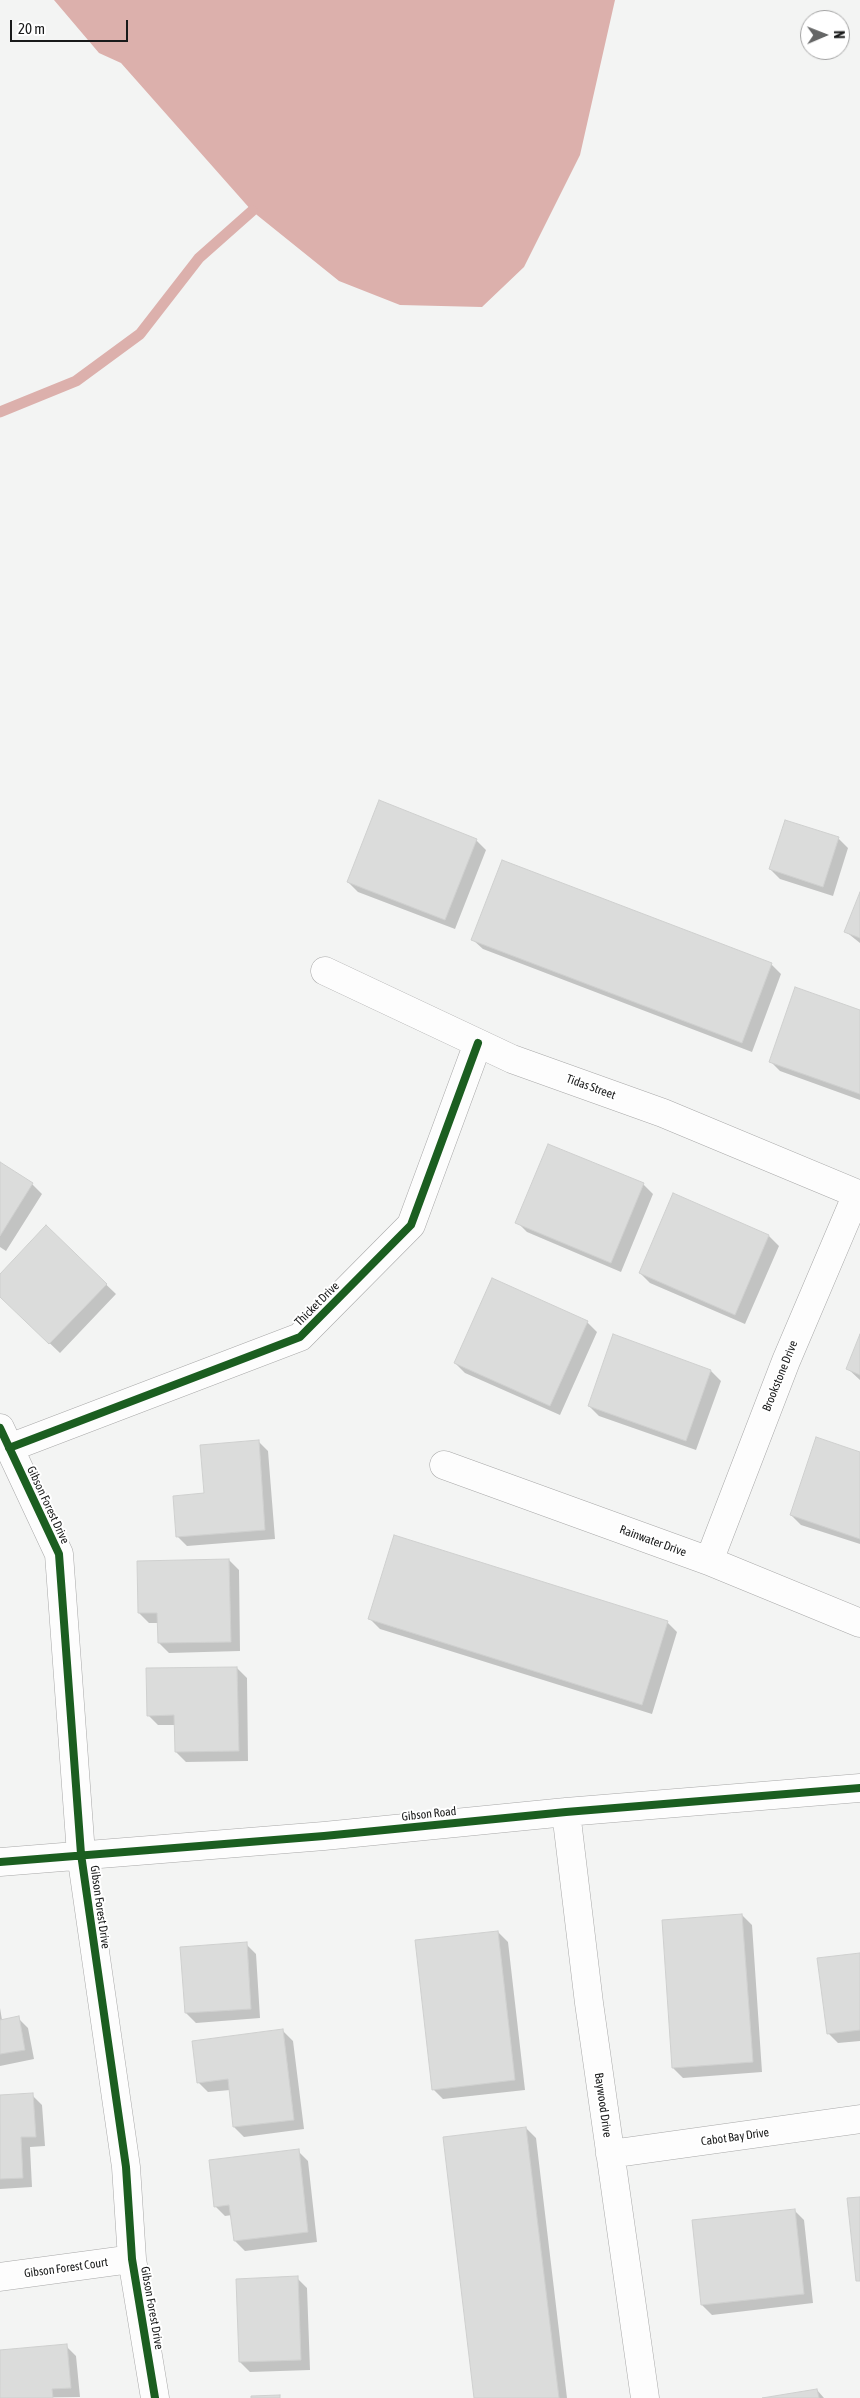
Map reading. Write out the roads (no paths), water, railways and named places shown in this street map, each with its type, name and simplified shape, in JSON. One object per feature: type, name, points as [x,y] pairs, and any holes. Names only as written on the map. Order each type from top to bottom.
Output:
[{"type":"street","name":"Tidas Street","points":[[325,971],[512,1059],[663,1113],[858,1194]]},
{"type":"street","name":"Thicket Drive","points":[[5,1438],[300,1337],[411,1225],[478,1043]]},
{"type":"street","name":"Brookstone Drive","points":[[709,1560],[786,1361],[858,1194]]},
{"type":"street","name":"Gibson Forest Drive","points":[[5,1438],[59,1554],[81,1854],[126,2167],[132,2259],[156,2398]]},
{"type":"street","name":"Rainwater Drive","points":[[444,1465],[709,1560],[860,1623]]},
{"type":"street","name":"Gibson Road","points":[[0,1862],[324,1836],[566,1812],[860,1788]]},
{"type":"street","name":"Baywood Drive","points":[[566,1812],[588,2002],[645,2398]]},
{"type":"street","name":"Cabot Bay Drive","points":[[610,2154],[860,2120]]},
{"type":"street","name":"Gibson Forest Court","points":[[0,2277],[132,2259]]},
{"type":"waterway","points":[[0,412],[76,381],[140,334],[199,258],[252,211]]}]
